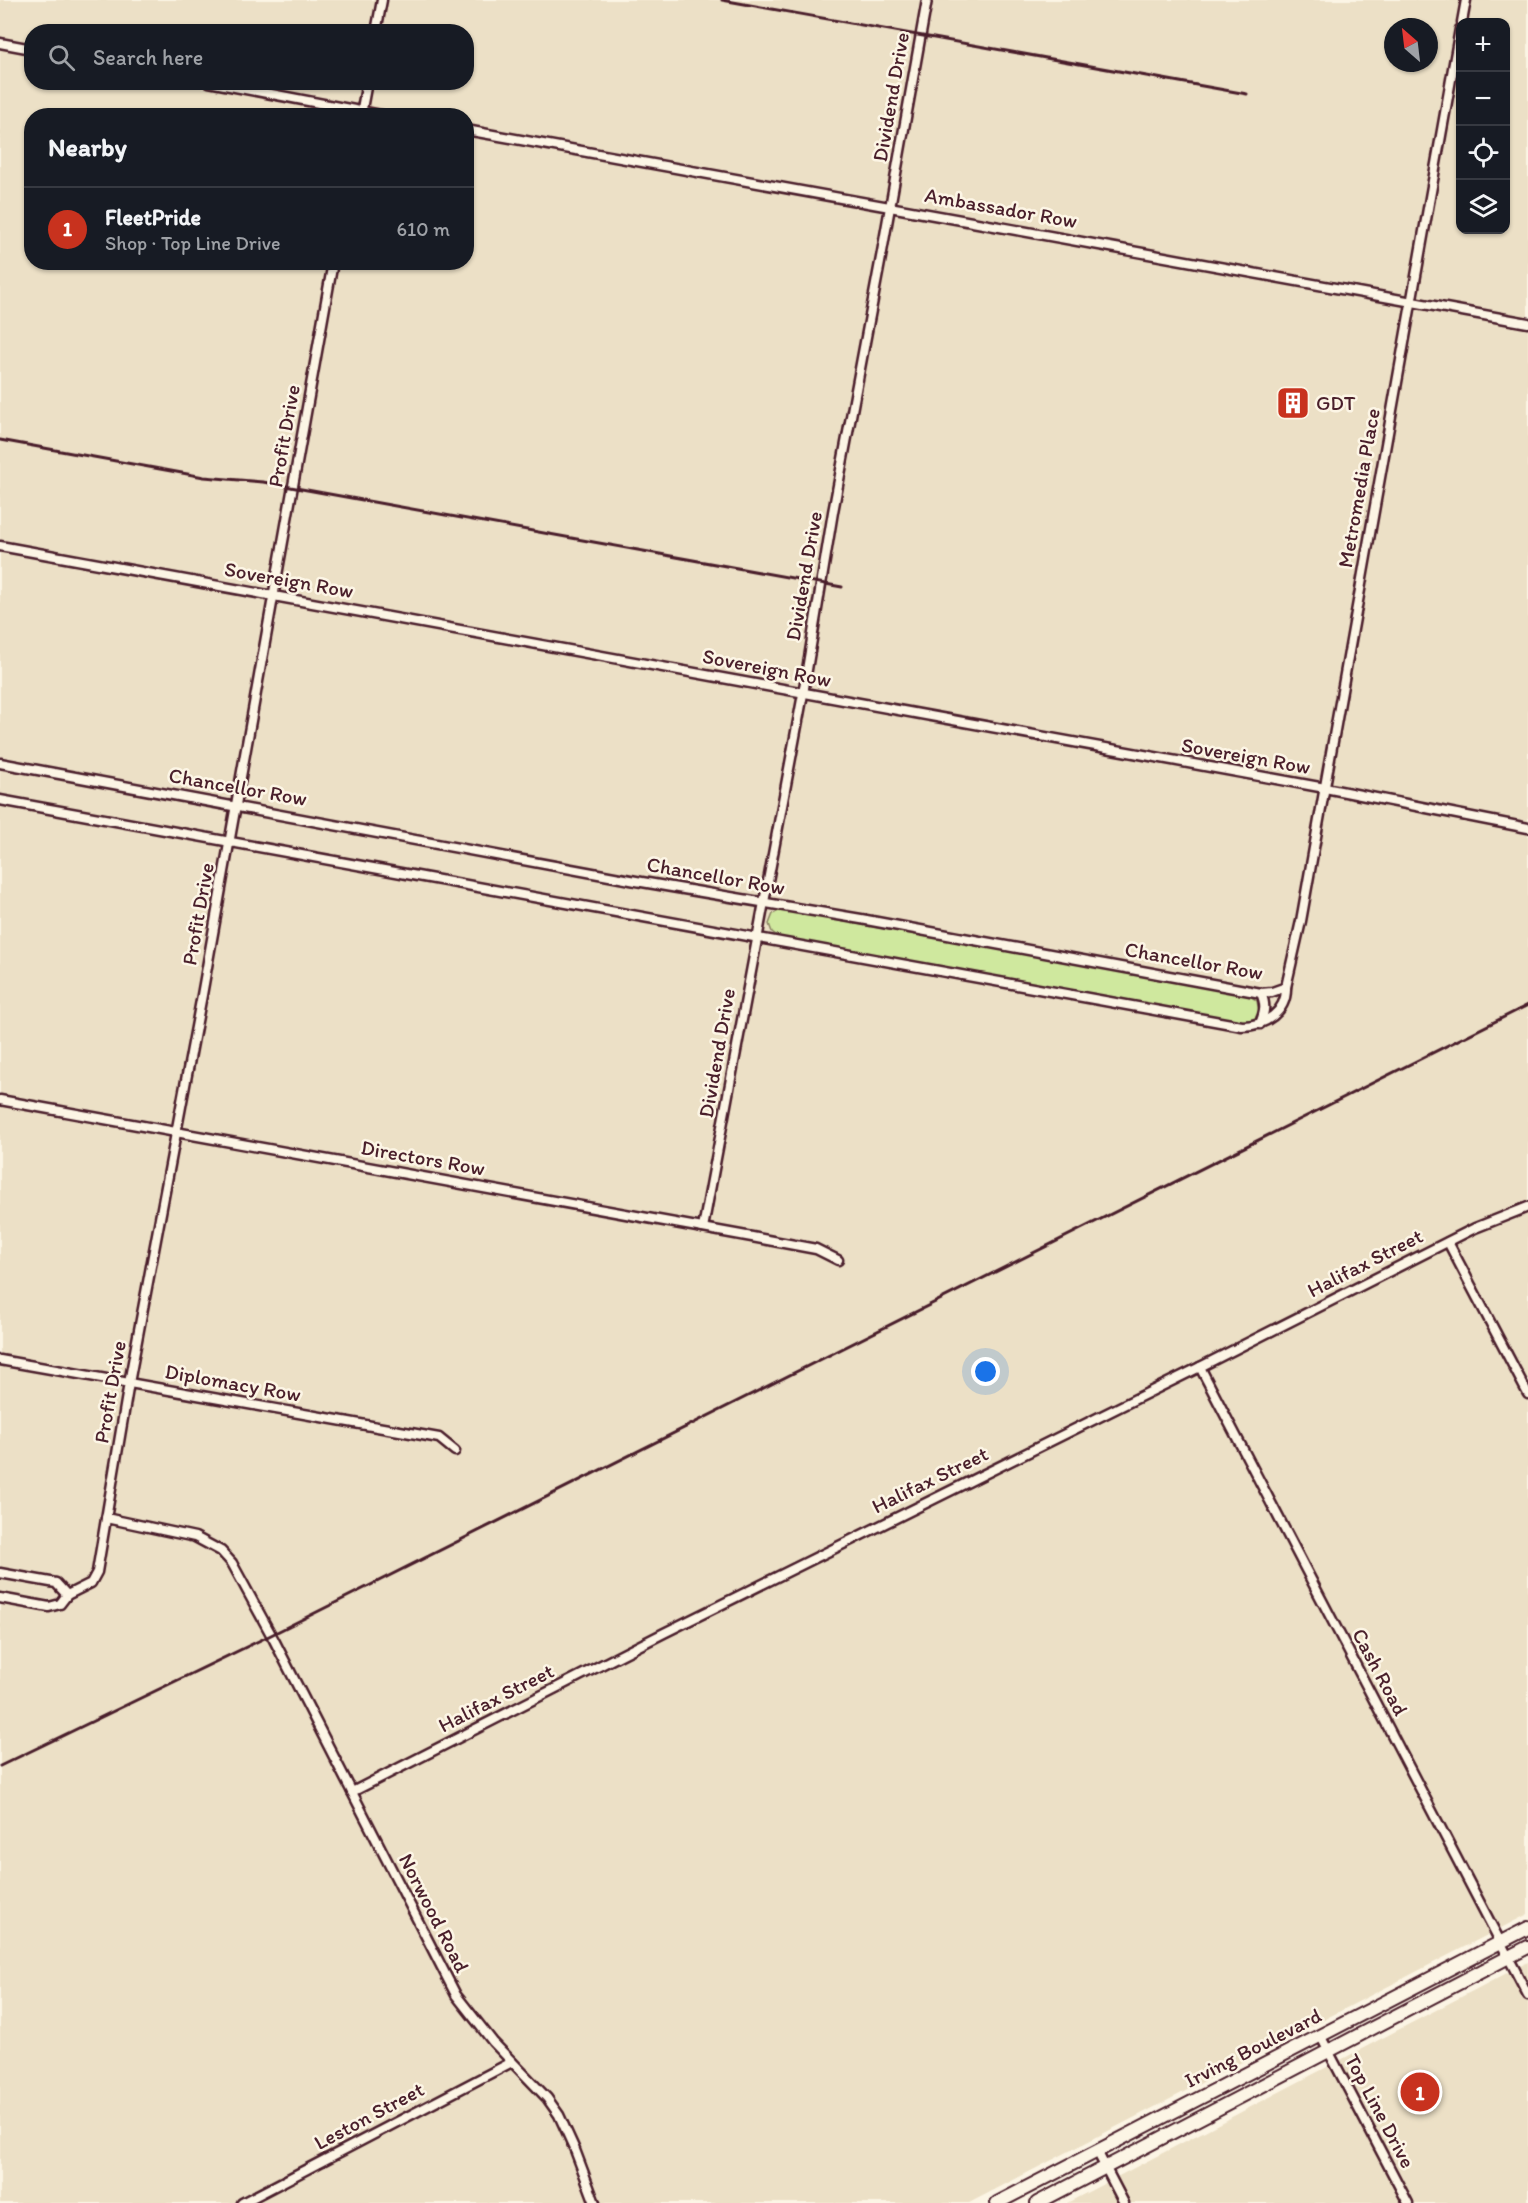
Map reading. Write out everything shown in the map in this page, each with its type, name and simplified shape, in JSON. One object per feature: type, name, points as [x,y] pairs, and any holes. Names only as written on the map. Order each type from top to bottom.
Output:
[{"type":"main road","name":"Irving Boulevard","points":[[997,2203],[1528,1928]]},
{"type":"main road","name":"Irving Boulevard","points":[[1037,2203],[1528,1947]]},
{"type":"main road","points":[[1404,1992],[1412,2007]]},
{"type":"main road","points":[[1370,2010],[1378,2025]]},
{"type":"main road","points":[[1277,2058],[1286,2074]]},
{"type":"main road","points":[[1188,2104],[1197,2120]]},
{"type":"street","points":[[378,24],[382,0]]},
{"type":"street","name":"Dividend Drive","points":[[703,1228],[927,0]]},
{"type":"street","points":[[1463,18],[1466,0]]},
{"type":"street","points":[[0,44],[24,48]]},
{"type":"street","name":"Metromedia Place","points":[[1286,987],[1301,921],[1456,56]]},
{"type":"street","points":[[248,90],[336,108]]},
{"type":"street","points":[[362,108],[365,90]]},
{"type":"street","name":"Ambassador Row","points":[[474,131],[1528,323]]},
{"type":"street","name":"Profit Drive","points":[[67,1595],[91,1583],[97,1572],[129,1383],[332,270]]},
{"type":"street","name":"Sovereign Row","points":[[0,546],[1325,788],[1528,828]]},
{"type":"street","name":"Chancellor Row","points":[[0,763],[1261,993],[1286,987],[1286,996],[1281,1008],[1260,1024]]},
{"type":"street","points":[[0,800],[1242,1026],[1260,1024],[1265,1013],[1261,993]]},
{"type":"street","name":"Directors Row","points":[[0,1100],[703,1228],[816,1250],[837,1260]]},
{"type":"street","name":"Halifax Street","points":[[352,1792],[728,1600],[1200,1367],[1475,1228],[1528,1207]]},
{"type":"street","points":[[1448,1242],[1528,1394]]},
{"type":"street","name":"Diplomacy Row","points":[[0,1360],[439,1438],[455,1451]]},
{"type":"street","name":"Cash Road","points":[[1200,1367],[1528,1995]]},
{"type":"street","name":"Norwood Road","points":[[106,1518],[195,1537],[221,1551],[232,1563],[456,1995],[475,2021],[547,2098],[559,2115],[595,2203]]},
{"type":"street","points":[[0,1573],[56,1583],[67,1595],[60,1604],[49,1607],[0,1598]]},
{"type":"street","name":"Top Line Drive","points":[[1320,2035],[1408,2203]]},
{"type":"street","name":"Leston Street","points":[[242,2203],[512,2062]]},
{"type":"street","points":[[1097,2151],[1124,2203]]},
{"type":"shaded area","points":[[0,0],[1528,0],[1528,1914],[969,2203],[0,2203]]},
{"type":"shaded area","points":[[1528,1962],[1528,2203],[1067,2203]]},
{"type":"green space","points":[[780,910],[1249,995],[1257,1001],[1259,1011],[1255,1018],[1244,1022],[779,937],[772,932],[769,924],[773,914]]},
{"type":"railway","points":[[722,0],[1247,94]]},
{"type":"railway","points":[[0,440],[204,477],[263,482],[842,587]]},
{"type":"railway","points":[[0,1766],[271,1635],[1528,1005]]},
{"type":"place","name":"GDT","points":[[1293,403]]},
{"type":"place","name":"FleetPride","points":[[1420,2092]]}]
